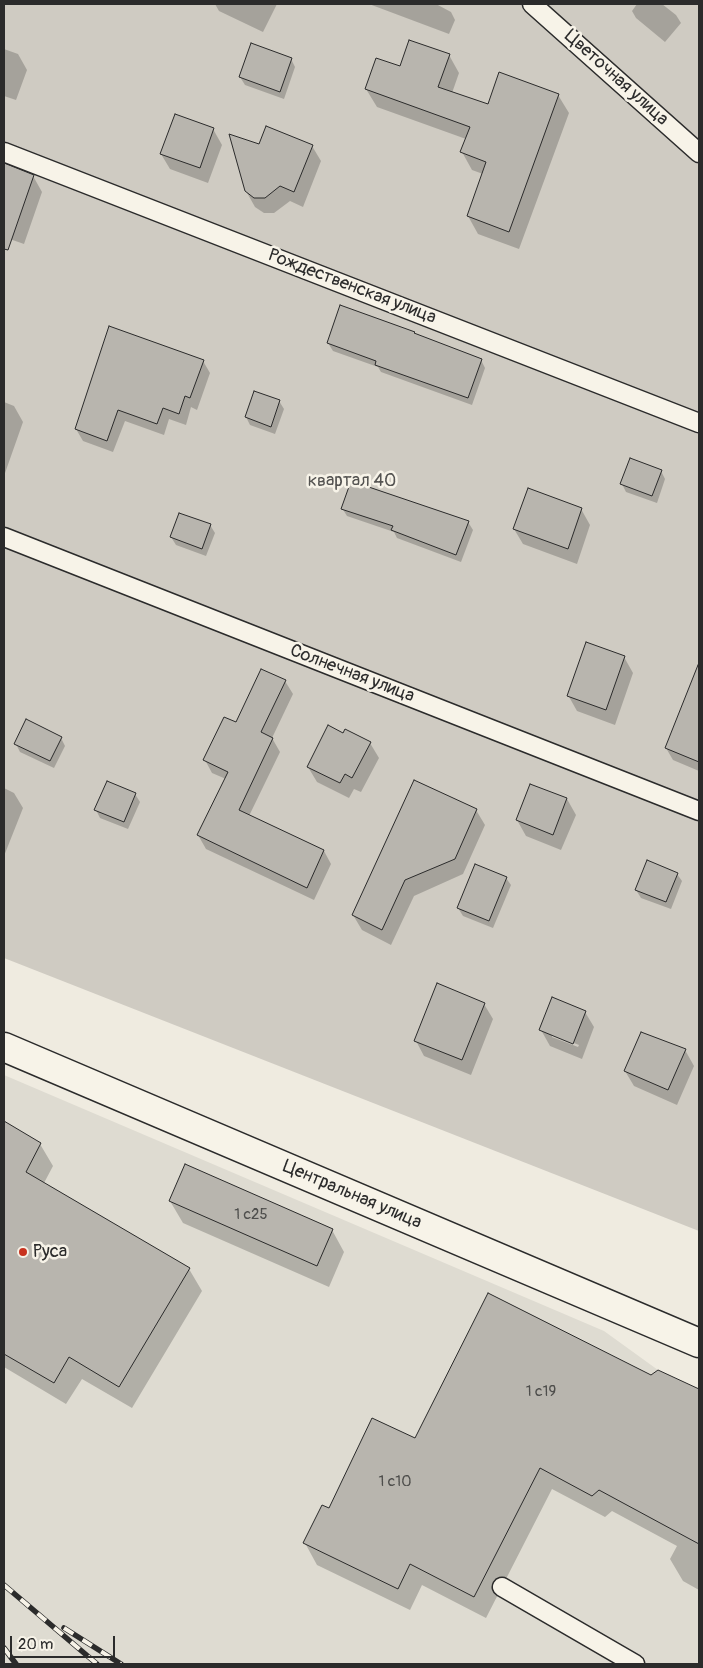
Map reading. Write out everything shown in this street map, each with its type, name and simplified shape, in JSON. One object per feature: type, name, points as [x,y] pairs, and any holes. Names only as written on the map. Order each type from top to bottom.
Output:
[{"type":"street","name":"Центральная улица","points":[[4,1047],[699,1343]]},
{"type":"lane","name":"Цветочная улица","points":[[532,4],[699,152]]},
{"type":"lane","name":"Рождественская улица","points":[[4,152],[699,423]]},
{"type":"lane","name":"Солнечная улица","points":[[4,537],[699,811]]},
{"type":"lane","points":[[502,1587],[634,1664]]},
{"type":"shaded area","points":[[4,1075],[604,1331],[658,1370],[699,1390],[699,1664],[4,1664]]},
{"type":"green space","name":"квартал 40","points":[[4,4],[699,4],[699,1231],[4,958]]},
{"type":"building","points":[[409,40],[450,54],[438,87],[488,104],[499,72],[559,94],[509,232],[467,216],[486,162],[460,152],[470,127],[365,89],[376,58],[400,66]]},
{"type":"building","points":[[251,43],[292,58],[280,92],[239,77]]},
{"type":"building","points":[[175,114],[214,128],[200,168],[160,154]]},
{"type":"building","points":[[266,126],[313,145],[294,192],[280,186],[265,198],[254,198],[245,191],[229,134],[259,144]]},
{"type":"building","points":[[4,163],[34,175],[8,250],[4,249]]},
{"type":"building","points":[[340,305],[482,359],[468,398],[375,365],[376,361],[327,343]]},
{"type":"building","points":[[109,326],[204,360],[190,398],[185,396],[179,414],[163,408],[157,424],[118,410],[107,441],[75,429]]},
{"type":"building","points":[[254,391],[280,400],[271,427],[245,417]]},
{"type":"building","points":[[630,458],[662,470],[652,496],[620,484]]},
{"type":"building","points":[[351,481],[469,521],[456,555],[391,530],[393,526],[341,509]]},
{"type":"building","points":[[528,488],[582,508],[568,549],[513,529]]},
{"type":"building","points":[[179,513],[211,524],[202,549],[170,537]]},
{"type":"building","points":[[586,642],[625,656],[606,710],[567,696]]},
{"type":"building","points":[[699,665],[699,762],[665,748]]},
{"type":"building","points":[[261,669],[286,680],[261,732],[273,738],[239,810],[324,850],[307,888],[197,835],[228,772],[203,760],[224,717],[236,722]]},
{"type":"building","points":[[26,719],[62,737],[50,761],[14,744]]},
{"type":"building","points":[[328,725],[343,733],[345,729],[371,742],[352,778],[345,774],[340,783],[307,767]]},
{"type":"building","points":[[414,780],[477,809],[455,859],[405,880],[382,930],[352,915]]},
{"type":"building","points":[[107,781],[136,793],[124,822],[94,810]]},
{"type":"building","points":[[530,784],[567,798],[553,835],[516,820]]},
{"type":"building","points":[[647,860],[678,873],[666,902],[635,890]]},
{"type":"building","points":[[475,864],[507,877],[489,921],[457,908]]},
{"type":"building","points":[[437,983],[485,1003],[462,1060],[414,1041]]},
{"type":"building","points":[[552,997],[586,1011],[573,1044],[539,1030]]},
{"type":"building","points":[[641,1032],[686,1049],[668,1090],[624,1071]]},
{"type":"building","points":[[4,1121],[41,1143],[26,1172],[190,1268],[119,1387],[69,1357],[54,1383],[4,1354]]},
{"type":"building","points":[[185,1164],[333,1229],[317,1266],[169,1201]]},
{"type":"building","points":[[488,1293],[651,1375],[658,1370],[699,1389],[699,1544],[599,1490],[592,1496],[540,1468],[474,1597],[410,1564],[398,1589],[303,1543],[322,1505],[329,1508],[372,1418],[415,1438]]},
{"type":"railway","points":[[4,1585],[97,1664]]},
{"type":"railway","points":[[64,1628],[121,1664]]},
{"type":"railway","points":[[4,1648],[16,1664]]},
{"type":"place","name":"Руса","points":[[23,1252]]}]
